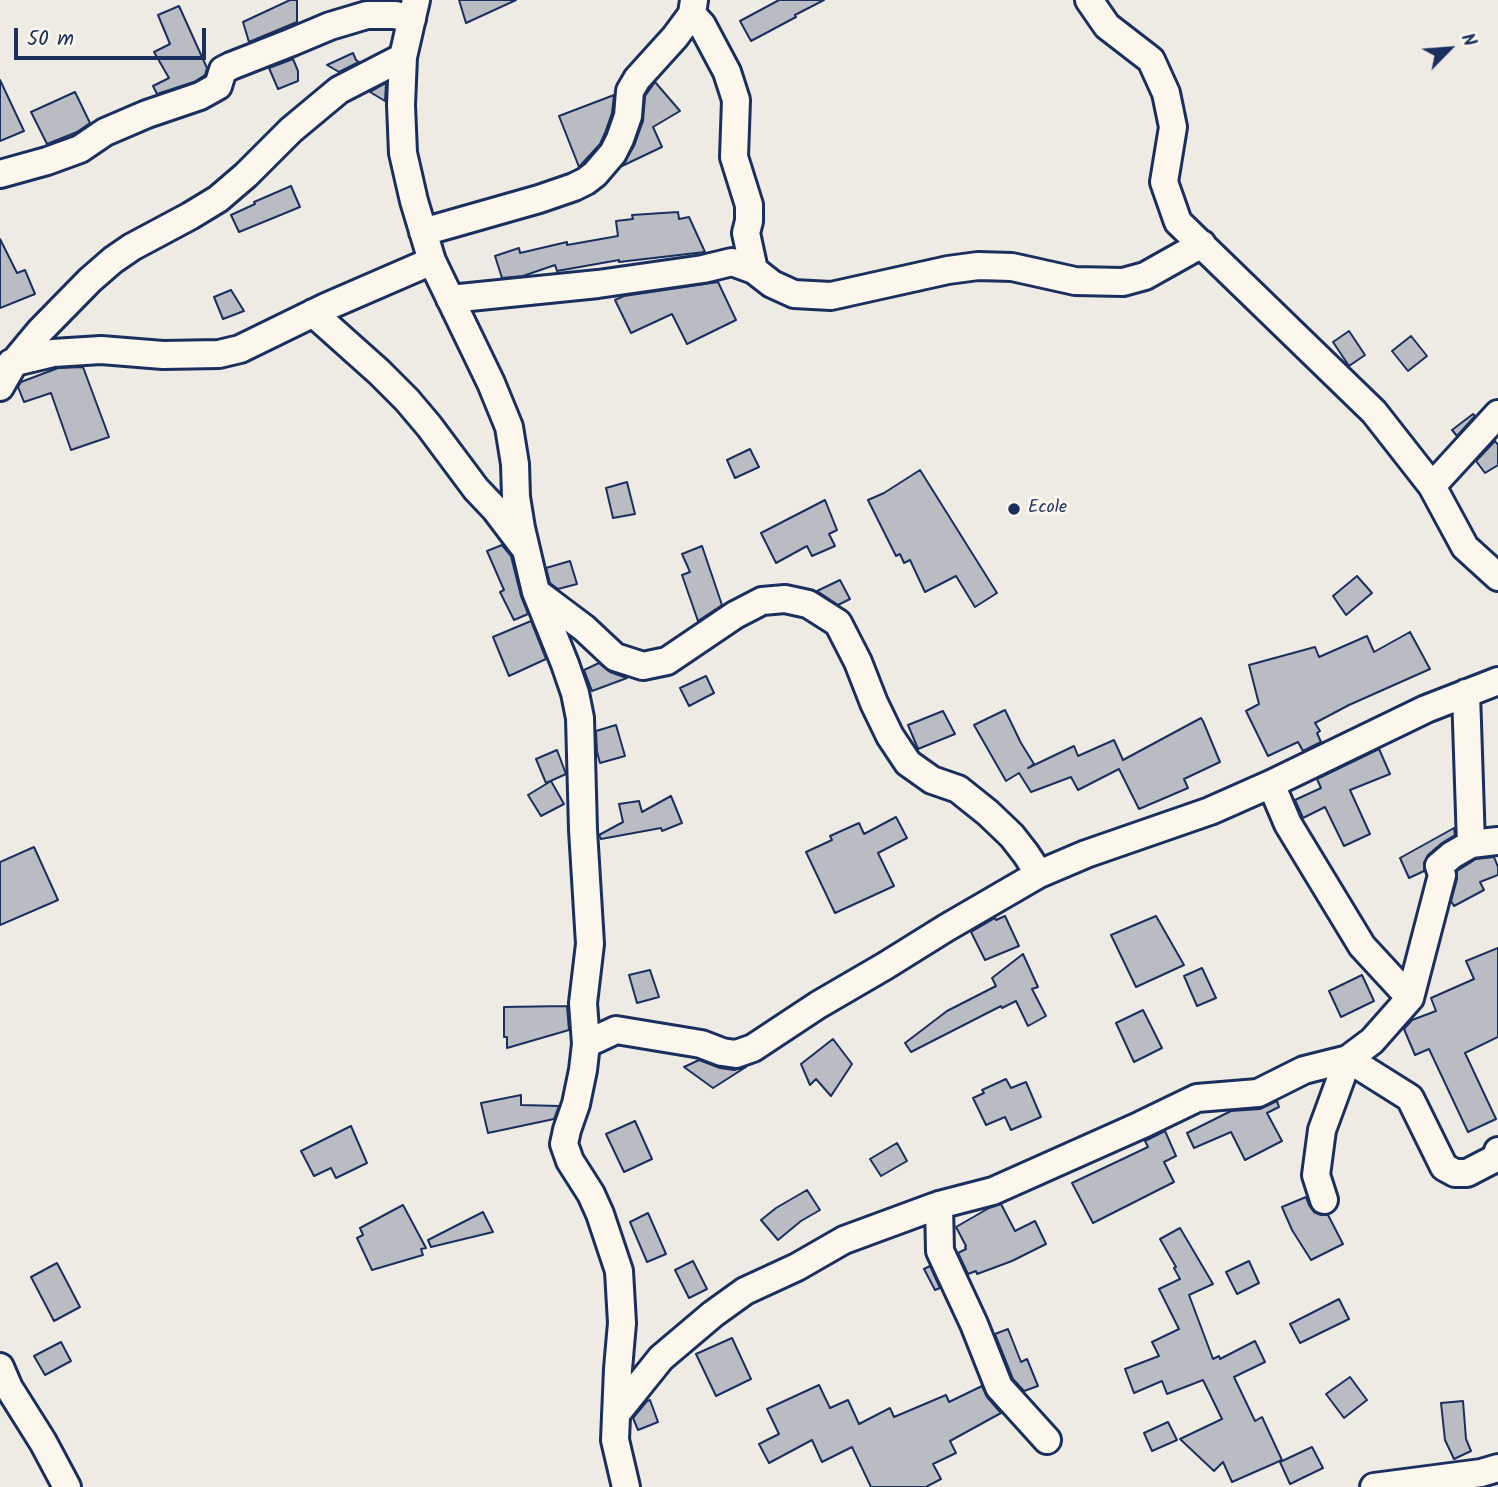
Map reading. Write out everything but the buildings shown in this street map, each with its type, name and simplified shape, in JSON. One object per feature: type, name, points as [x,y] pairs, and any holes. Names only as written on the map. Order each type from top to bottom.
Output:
[{"type":"street","points":[[1089,0],[1107,26],[1151,60],[1166,93],[1173,127],[1164,182],[1178,222],[1374,412],[1432,485],[1465,547],[1495,569]]},
{"type":"street","points":[[693,7],[727,72],[736,100],[734,157],[749,205],[746,233],[754,270]]},
{"type":"street","points":[[423,232],[539,199],[586,181],[604,164],[617,146],[628,116],[630,91],[637,79],[674,37],[693,7]]},
{"type":"street","points":[[414,9],[403,57],[401,105],[404,153],[432,261],[491,383],[509,427],[515,464],[516,497],[536,592],[565,664],[580,718],[590,944],[583,1003],[586,1044],[583,1070],[564,1144],[570,1161],[600,1214],[619,1270],[622,1323],[615,1440],[626,1487]]},
{"type":"street","points":[[0,174],[80,149],[105,132],[200,96],[218,86],[223,71],[230,66],[330,26],[367,15],[395,15],[414,9]]},
{"type":"street","points":[[0,387],[7,364],[113,260],[218,199],[291,130],[339,90],[403,57]]},
{"type":"street","points":[[450,299],[598,284],[703,269],[732,262],[754,270],[772,284],[794,294],[831,296],[978,266],[1013,267],[1075,281],[1123,282],[1145,276],[1202,244]]},
{"type":"street","points":[[7,364],[53,353],[101,350],[163,355],[219,354],[240,349],[313,313],[432,261]]},
{"type":"street","points":[[313,313],[407,400],[526,550]]},
{"type":"street","points":[[1432,485],[1498,414]]},
{"type":"street","points":[[536,592],[584,628],[615,657],[643,666],[667,662],[734,615],[762,601],[785,599],[808,604],[838,623],[890,736],[908,763],[932,780],[958,789],[988,813],[1012,836],[1039,874]]},
{"type":"street","points":[[586,1044],[616,1030],[701,1044],[736,1054],[753,1048],[818,1005],[1039,874],[1086,854],[1210,811],[1426,709],[1498,681]]},
{"type":"street","points":[[1466,693],[1471,844]]},
{"type":"street","points":[[1271,784],[1288,824],[1362,946],[1410,998]]},
{"type":"street","points":[[616,1415],[661,1358],[713,1314],[745,1291],[797,1267],[844,1240],[939,1205],[993,1191],[1197,1098],[1258,1093],[1304,1070],[1348,1059],[1372,1041],[1410,998],[1442,875],[1438,866],[1471,844],[1498,841]]},
{"type":"street","points":[[1348,1059],[1410,1098],[1444,1167],[1467,1173],[1496,1158],[1498,1151]]},
{"type":"street","points":[[1324,1200],[1316,1175],[1322,1129],[1348,1059]]},
{"type":"street","points":[[939,1205],[940,1251],[974,1324],[999,1387],[1047,1440]]},
{"type":"street","points":[[0,1367],[9,1388],[67,1487]]},
{"type":"street","points":[[1374,1487],[1481,1473],[1498,1468]]},
{"type":"place","name":"Ecole","points":[[1014,509]]}]
